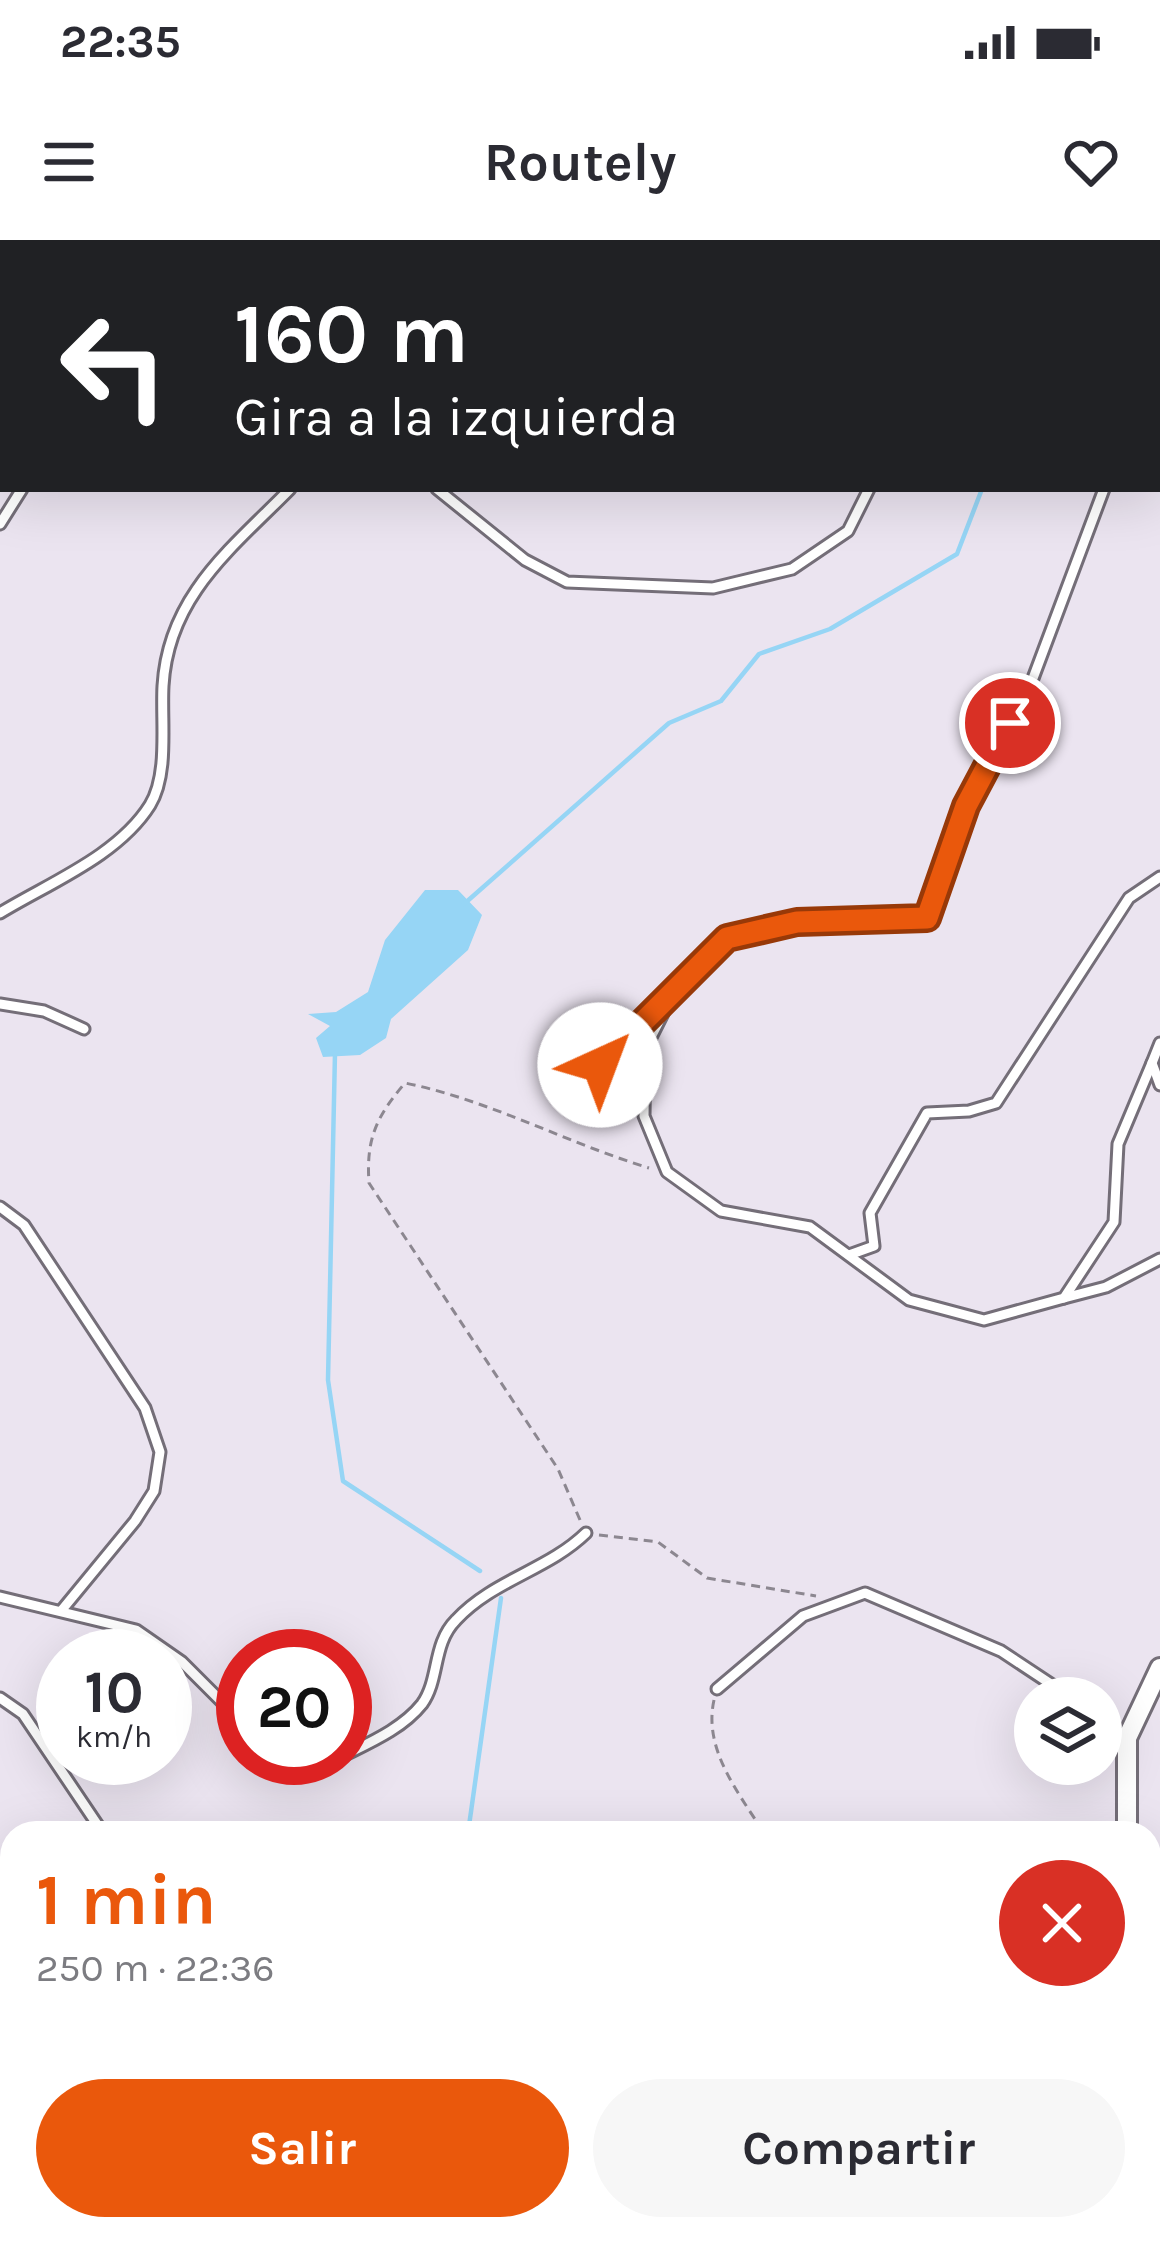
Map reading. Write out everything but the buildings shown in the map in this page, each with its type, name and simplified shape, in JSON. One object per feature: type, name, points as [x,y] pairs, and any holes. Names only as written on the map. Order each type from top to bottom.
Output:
[{"type":"street","points":[[1127,1821],[1127,1738],[1160,1668]]},
{"type":"lane","points":[[0,524],[20,492]]},
{"type":"lane","points":[[0,913],[118,841],[152,803],[160,760],[163,679],[181,615],[208,568],[287,492]]},
{"type":"lane","points":[[441,492],[525,560],[568,582],[713,588],[792,568],[848,531],[868,492]]},
{"type":"lane","points":[[600,1065],[727,938],[797,922],[927,918],[966,806],[1031,681],[1102,492]]},
{"type":"lane","points":[[849,1255],[874,1246],[870,1213],[927,1113],[969,1112],[996,1103],[1129,898],[1160,877]]},
{"type":"lane","points":[[680,980],[645,1049],[644,1116],[673,1176],[721,1211],[810,1227],[909,1300],[984,1321],[1106,1287],[1160,1259]]},
{"type":"lane","points":[[0,1004],[44,1011],[84,1029]]},
{"type":"lane","points":[[1064,1298],[1114,1222],[1118,1144],[1160,1043]]},
{"type":"lane","points":[[1152,1063],[1160,1085]]},
{"type":"lane","points":[[0,1207],[24,1226],[145,1408],[160,1452],[154,1491],[61,1611]]},
{"type":"lane","points":[[372,1741],[424,1702],[439,1640],[458,1618],[504,1582],[564,1555],[586,1533]]},
{"type":"lane","points":[[717,1689],[803,1616],[865,1593],[1000,1651],[1040,1677]]},
{"type":"lane","points":[[0,1597],[136,1630],[182,1662],[216,1696]]},
{"type":"lane","points":[[0,1698],[22,1714],[95,1821]]},
{"type":"lane","points":[[1122,1734],[1127,1738]]},
{"type":"path","points":[[673,1176],[571,1144],[457,1094],[405,1083],[377,1115],[367,1148],[370,1183],[558,1469],[586,1533],[658,1542],[707,1578],[848,1599]]},
{"type":"path","points":[[717,1689],[709,1723],[724,1771],[756,1821]]},
{"type":"water","points":[[425,890],[458,890],[482,915],[468,950],[391,1019],[386,1038],[360,1055],[323,1057],[316,1038],[330,1026],[308,1014],[336,1012],[368,992],[385,940]]},
{"type":"waterway","points":[[464,904],[669,723],[721,701],[759,654],[830,629],[957,554],[981,492]]},
{"type":"waterway","points":[[335,1053],[328,1380],[343,1481],[480,1571]]},
{"type":"waterway","points":[[470,1821],[501,1598]]},
{"type":"route","points":[[600,1065],[727,938],[797,922],[927,918],[966,806],[1010,723]]}]
